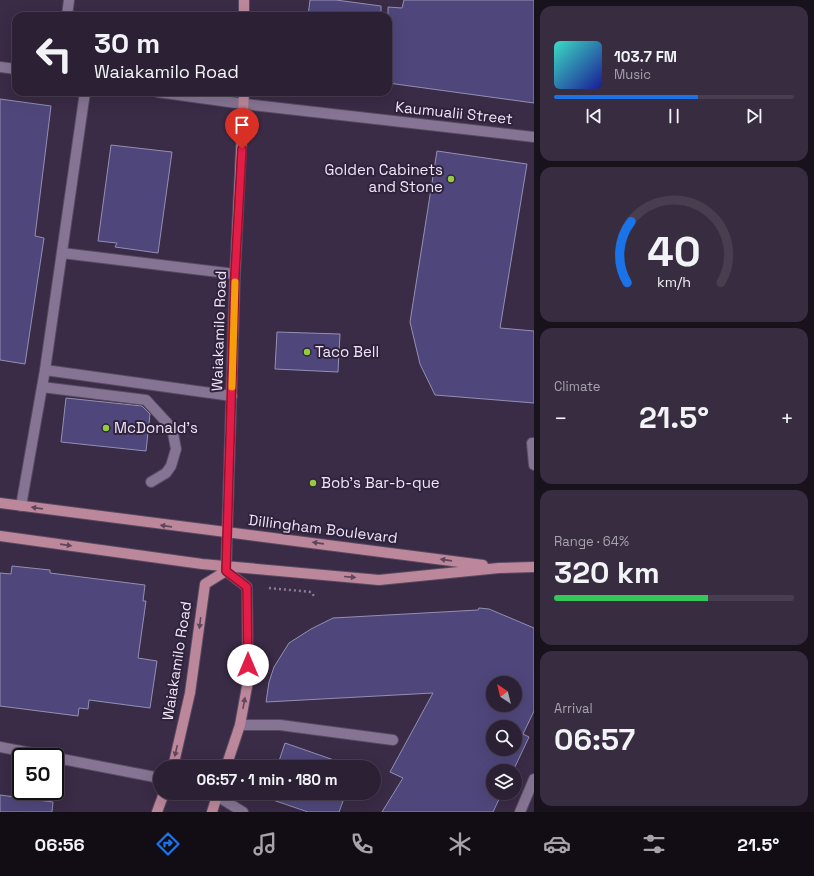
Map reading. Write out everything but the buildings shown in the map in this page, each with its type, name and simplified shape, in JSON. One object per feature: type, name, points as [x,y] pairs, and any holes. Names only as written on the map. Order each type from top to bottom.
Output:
[{"type":"main road","points":[[244,0],[244,12]]},
{"type":"main road","name":"Waiakamilo Road","points":[[174,760],[190,693],[204,584],[226,568],[235,274],[244,96]]},
{"type":"main road","name":"Dillingham Boulevard","points":[[0,503],[227,532],[255,534],[499,568]]},
{"type":"main road","name":"Dillingham Boulevard","points":[[0,536],[226,568],[379,580],[499,568],[534,567]]},
{"type":"main road","points":[[226,568],[247,587],[248,681],[240,725],[228,760]]},
{"type":"main road","points":[[157,812],[161,800]]},
{"type":"main road","points":[[212,812],[213,800]]},
{"type":"street","points":[[68,12],[69,0]]},
{"type":"street","points":[[0,67],[12,68]]},
{"type":"street","points":[[21,506],[45,370],[84,96]]},
{"type":"street","name":"Kaumualii Street","points":[[186,96],[534,137]]},
{"type":"street","points":[[62,253],[235,274]]},
{"type":"street","points":[[45,370],[232,396]]},
{"type":"street","points":[[42,387],[146,400],[169,425],[173,433],[176,449],[171,466],[159,478],[151,482]]},
{"type":"street","points":[[534,443],[532,443],[534,465]]},
{"type":"street","points":[[240,725],[280,725],[393,740]]},
{"type":"street","points":[[0,747],[153,777]]},
{"type":"street","points":[[520,812],[534,779]]},
{"type":"street","points":[[224,800],[243,812]]},
{"type":"path","points":[[268,588],[311,592],[314,596]]},
{"type":"slow traffic","points":[[232,387],[235,282]]},
{"type":"place","name":"Golden Cabinets and Stone","points":[[451,179]]},
{"type":"place","name":"Taco Bell","points":[[307,352]]},
{"type":"place","name":"McDonald's","points":[[106,428]]},
{"type":"place","name":"Bob's Bar-b-que","points":[[313,483]]},
{"type":"route","points":[[242,149],[235,274],[226,571],[247,587],[248,665]]}]
